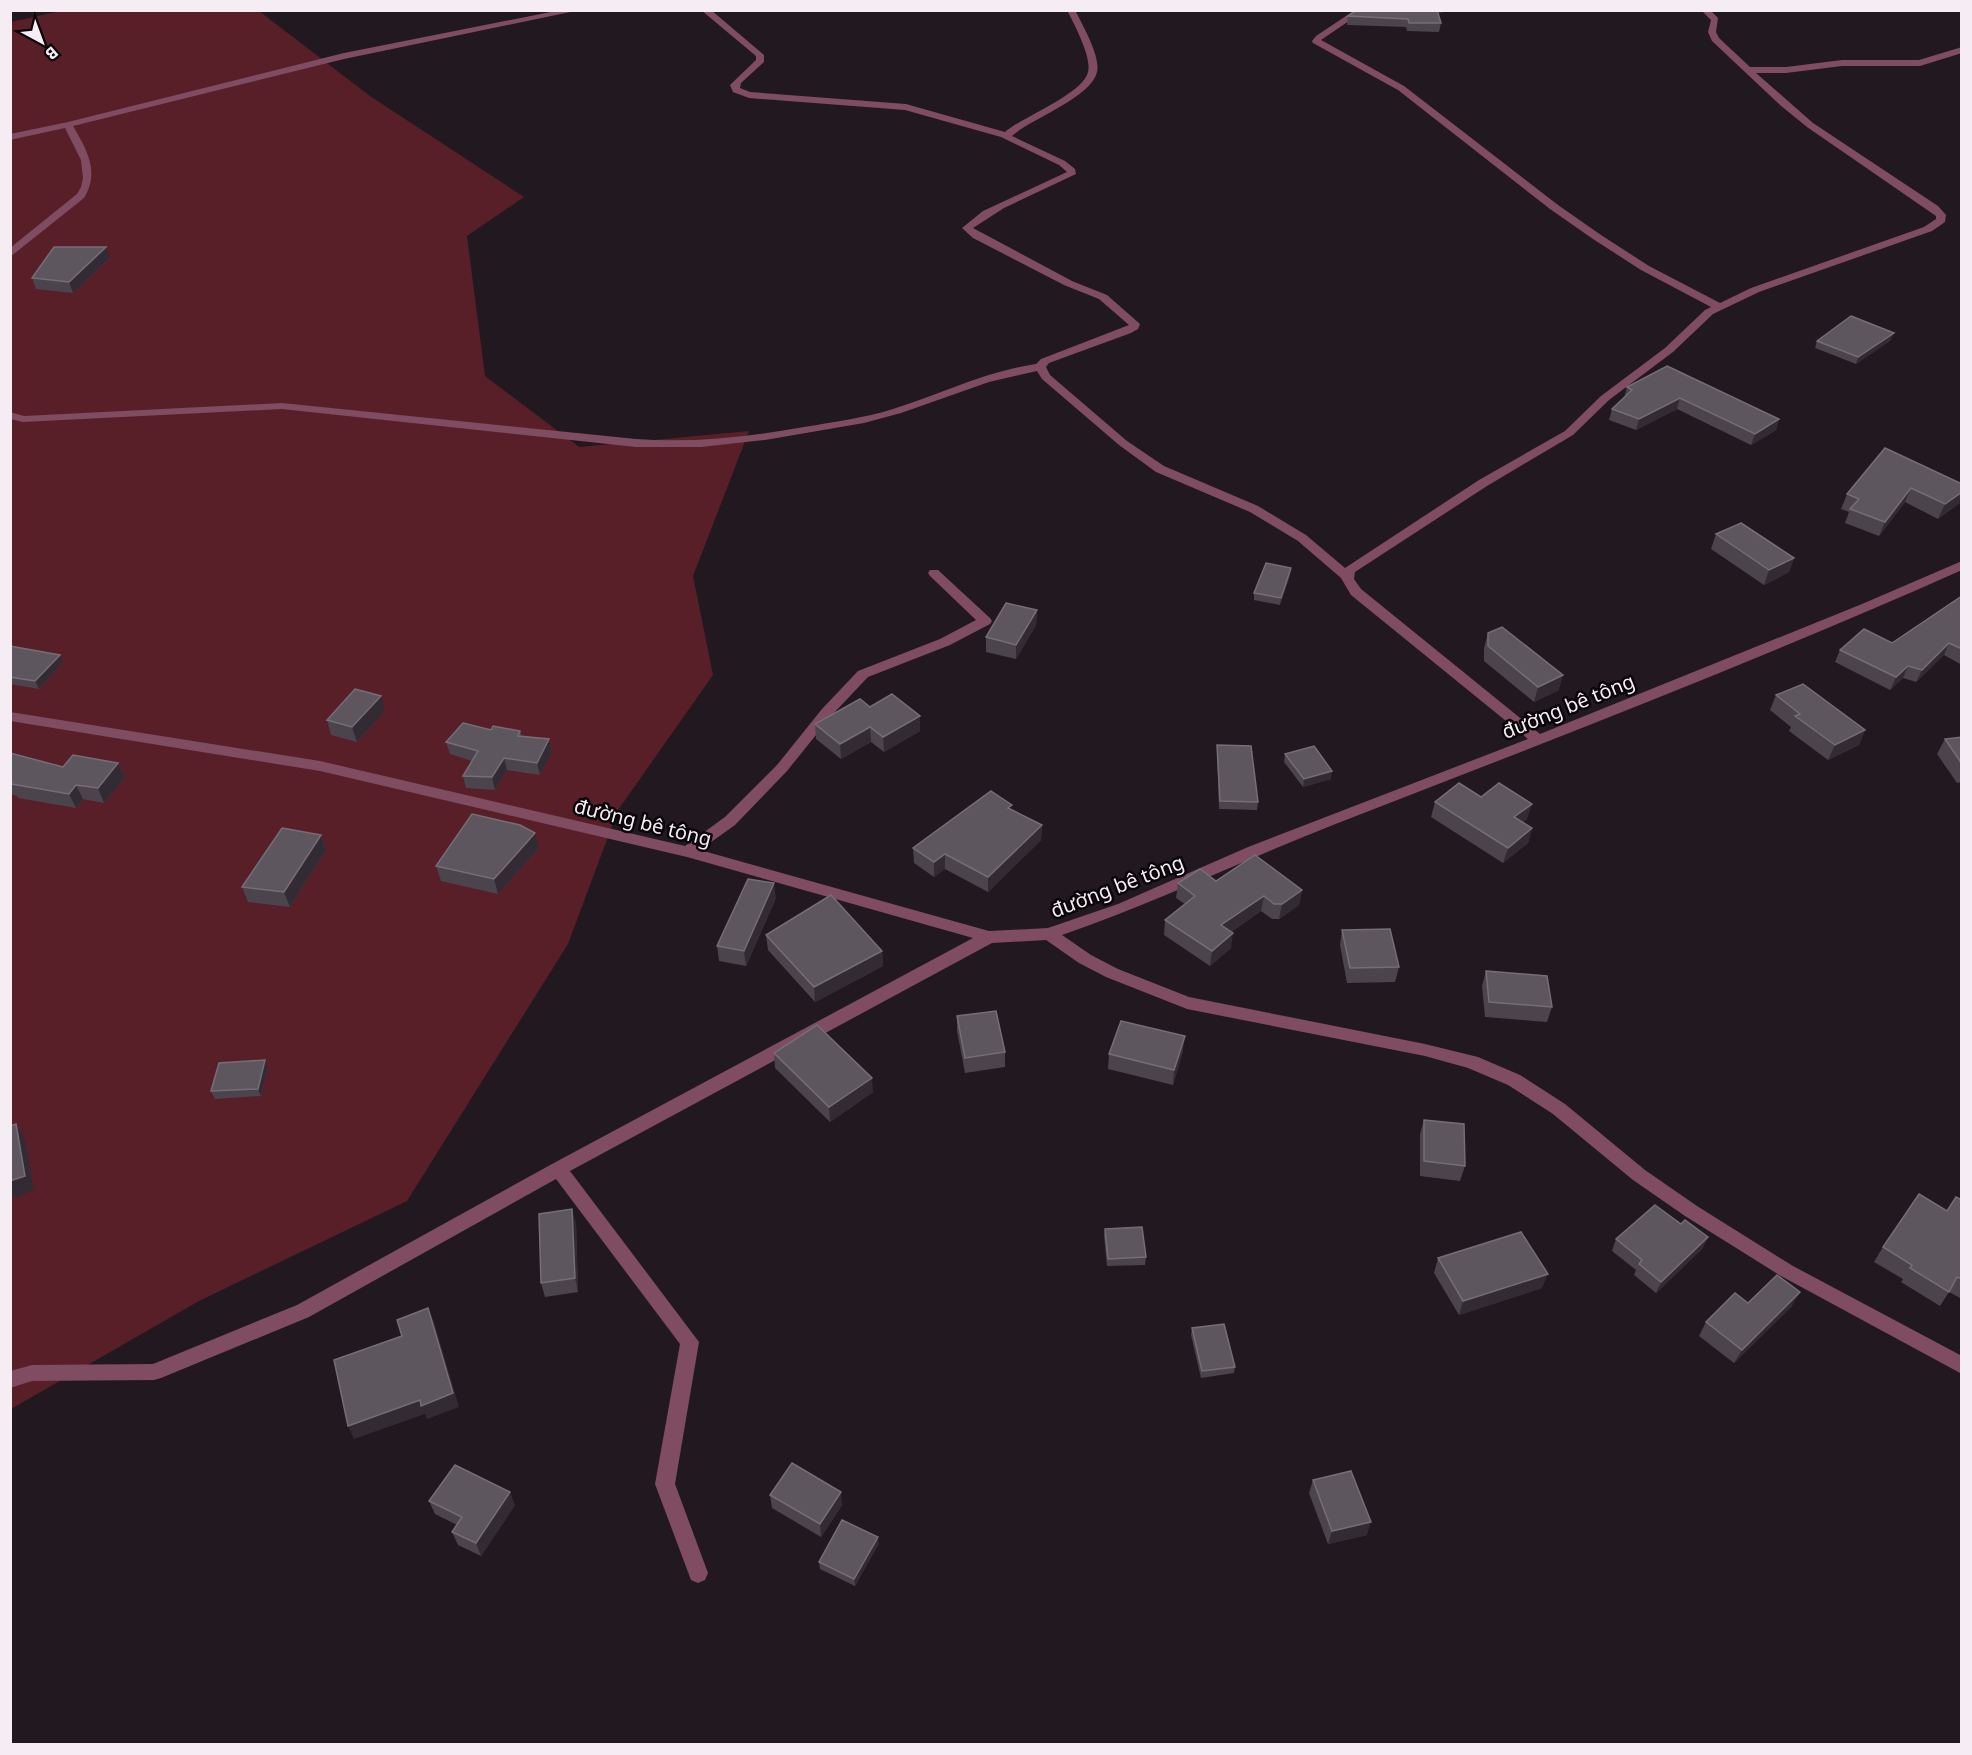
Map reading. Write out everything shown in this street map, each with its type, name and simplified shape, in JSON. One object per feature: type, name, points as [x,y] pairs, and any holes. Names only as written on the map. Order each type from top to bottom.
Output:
[{"type":"street","points":[[10,137],[68,125],[344,56],[576,10]]},
{"type":"street","points":[[705,10],[760,55],[761,60],[741,77],[735,85],[736,90],[749,94],[906,107],[988,132],[1006,135],[1069,98],[1092,77],[1093,68],[1071,10]]},
{"type":"street","points":[[1361,10],[1337,28],[1318,37],[1316,41],[1401,88],[1554,207],[1597,237],[1645,268],[1718,306]]},
{"type":"street","points":[[1538,740],[1384,616],[1348,584],[1347,576],[1350,570],[1483,483],[1569,433],[1605,398],[1654,363],[1700,319],[1718,306],[1755,290],[1928,229],[1941,220],[1941,215],[1934,208],[1810,125],[1748,70],[1715,39],[1712,32],[1715,20],[1705,10]]},
{"type":"street","points":[[1748,70],[1786,70],[1842,63],[1920,63],[1962,50]]},
{"type":"street","points":[[10,254],[81,196],[88,187],[89,169],[68,125]]},
{"type":"street","points":[[10,415],[23,419],[282,406],[670,446],[751,440],[876,417],[1004,372],[1040,367],[1045,360],[1134,327],[1135,324],[1103,297],[1068,283],[977,236],[967,228],[972,222],[989,213],[1071,174],[1072,171],[1062,163],[1011,141],[1006,135]]},
{"type":"street","points":[[1040,367],[1046,377],[1092,417],[1160,469],[1263,514],[1302,538],[1347,576]]},
{"type":"street","name":"đường bê tông","points":[[10,716],[320,766],[687,852],[989,937],[1049,934],[1123,908],[1253,851],[1538,740],[1867,607],[1962,565]]},
{"type":"street","points":[[687,852],[730,821],[782,768],[827,712],[863,674],[945,642],[985,621],[934,573]]},
{"type":"street","points":[[1049,934],[1085,959],[1112,973],[1187,1003],[1425,1050],[1472,1062],[1514,1080],[1559,1109],[1638,1174],[1691,1211],[1787,1271],[1962,1366]]},
{"type":"street","points":[[10,1380],[32,1374],[154,1372],[303,1311],[558,1168],[989,937]]},
{"type":"street","points":[[558,1168],[690,1342],[665,1484],[698,1573]]},
{"type":"shaded area","points":[[65,10],[259,11],[370,96],[524,197],[467,236],[485,376],[579,447],[749,431],[693,576],[713,675],[618,810],[568,944],[407,1201],[199,1301],[11,1409],[11,22]]},
{"type":"building","points":[[1357,10],[1437,10],[1441,23],[1409,23],[1408,19],[1348,16]]},
{"type":"building","points":[[54,247],[106,247],[69,282],[32,278]]},
{"type":"building","points":[[1851,316],[1894,333],[1858,357],[1817,341]]},
{"type":"building","points":[[1667,366],[1779,419],[1755,434],[1680,398],[1639,419],[1612,409],[1632,390],[1627,387]]},
{"type":"building","points":[[1885,448],[1962,484],[1962,492],[1945,504],[1911,488],[1885,522],[1850,509],[1859,499],[1847,494]]},
{"type":"building","points":[[1741,523],[1794,558],[1769,570],[1716,534]]},
{"type":"building","points":[[1266,563],[1291,568],[1281,598],[1254,593]]},
{"type":"building","points":[[1962,596],[1962,649],[1949,643],[1922,670],[1908,666],[1896,677],[1840,650],[1864,629],[1892,643]]},
{"type":"building","points":[[1006,603],[1037,610],[1016,645],[986,637]]},
{"type":"building","points":[[1502,627],[1563,675],[1538,687],[1488,646],[1488,633]]},
{"type":"building","points":[[10,646],[60,655],[35,681],[10,677]]},
{"type":"building","points":[[1803,684],[1865,730],[1835,745],[1795,716],[1800,714],[1776,695]]},
{"type":"building","points":[[355,689],[381,696],[352,727],[327,720]]},
{"type":"building","points":[[892,694],[920,716],[883,737],[870,727],[840,744],[815,724],[860,699],[870,707]]},
{"type":"building","points":[[463,723],[491,730],[493,726],[520,731],[518,736],[549,739],[537,763],[504,758],[492,777],[463,776],[478,751],[446,742]]},
{"type":"building","points":[[1962,737],[1962,764],[1945,739]]},
{"type":"building","points":[[1217,745],[1251,746],[1258,802],[1220,801]]},
{"type":"building","points":[[1314,746],[1332,771],[1304,779],[1285,754]]},
{"type":"building","points":[[10,753],[63,767],[73,755],[118,763],[98,788],[76,785],[69,794],[11,784]]},
{"type":"building","points":[[1459,783],[1481,797],[1499,783],[1532,804],[1514,817],[1532,828],[1508,848],[1435,802]]},
{"type":"building","points":[[991,791],[1012,805],[1008,808],[1042,825],[988,877],[945,854],[934,862],[913,848]]},
{"type":"building","points":[[472,814],[520,825],[535,833],[494,879],[436,866]]},
{"type":"building","points":[[282,828],[321,835],[284,892],[242,887]]},
{"type":"building","points":[[1255,855],[1302,890],[1282,904],[1274,904],[1264,896],[1221,925],[1233,933],[1212,951],[1165,920],[1195,896],[1178,883],[1200,869],[1216,881]]},
{"type":"building","points":[[748,879],[774,883],[744,951],[717,946]]},
{"type":"building","points":[[831,895],[882,951],[814,987],[766,935]]},
{"type":"building","points":[[1390,929],[1399,967],[1350,968],[1342,930]]},
{"type":"building","points":[[1486,971],[1547,976],[1552,1007],[1489,1002]]},
{"type":"building","points":[[996,1011],[1005,1052],[965,1058],[957,1016]]},
{"type":"building","points":[[1121,1021],[1185,1036],[1174,1070],[1109,1054]]},
{"type":"building","points":[[817,1025],[872,1078],[829,1107],[774,1053]]},
{"type":"building","points":[[265,1060],[258,1089],[211,1091],[219,1063]]},
{"type":"building","points":[[1424,1120],[1464,1124],[1465,1166],[1424,1161]]},
{"type":"building","points":[[16,1124],[25,1176],[10,1181],[10,1126]]},
{"type":"building","points":[[1919,1194],[1947,1211],[1956,1197],[1962,1200],[1962,1279],[1957,1277],[1949,1292],[1910,1268],[1912,1265],[1883,1247]]},
{"type":"building","points":[[1655,1205],[1681,1224],[1685,1220],[1708,1237],[1661,1282],[1639,1264],[1642,1260],[1616,1239]]},
{"type":"building","points":[[572,1209],[575,1278],[541,1283],[539,1214]]},
{"type":"building","points":[[1142,1227],[1146,1257],[1108,1259],[1105,1229]]},
{"type":"building","points":[[1521,1232],[1548,1274],[1463,1301],[1438,1258]]},
{"type":"building","points":[[1777,1275],[1800,1292],[1742,1350],[1706,1322],[1735,1293],[1748,1303]]},
{"type":"building","points":[[428,1308],[453,1393],[421,1406],[420,1400],[348,1426],[334,1360],[402,1336],[397,1320]]},
{"type":"building","points":[[1224,1324],[1235,1367],[1202,1371],[1192,1328]]},
{"type":"building","points":[[792,1463],[841,1492],[820,1524],[770,1495]]},
{"type":"building","points":[[455,1465],[510,1492],[476,1543],[452,1532],[462,1517],[429,1501]]},
{"type":"building","points":[[1351,1471],[1371,1522],[1332,1531],[1313,1480]]},
{"type":"building","points":[[842,1520],[878,1537],[854,1579],[819,1562]]}]
